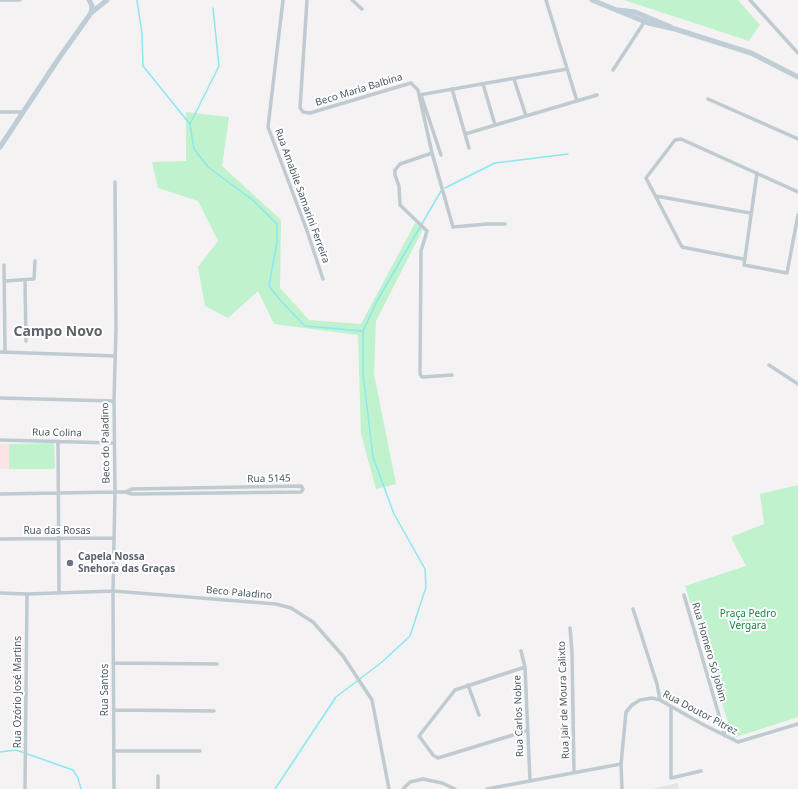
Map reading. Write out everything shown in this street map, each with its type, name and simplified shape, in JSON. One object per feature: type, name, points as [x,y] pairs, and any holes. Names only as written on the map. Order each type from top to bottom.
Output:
[{"type":"main road","points":[[89,0],[92,6],[92,13]]},
{"type":"main road","points":[[0,147],[92,13],[107,0]]},
{"type":"main road","points":[[592,0],[618,10],[627,10],[646,19],[751,53],[798,77]]},
{"type":"street","points":[[0,0],[20,0]]},
{"type":"street","name":"Rua Amabile Samarini Ferreira","points":[[283,0],[268,127],[306,228],[323,279]]},
{"type":"street","name":"Beco Maria Balbina","points":[[307,0],[300,108],[303,112],[310,113],[408,83],[416,87],[420,95]]},
{"type":"street","points":[[352,0],[362,9]]},
{"type":"street","points":[[546,0],[577,101]]},
{"type":"street","points":[[750,0],[798,53]]},
{"type":"street","points":[[613,70],[646,19]]},
{"type":"street","points":[[420,95],[567,69]]},
{"type":"street","points":[[514,79],[526,116]]},
{"type":"street","points":[[483,84],[495,125]]},
{"type":"street","points":[[452,89],[469,148]]},
{"type":"street","points":[[420,95],[432,153],[453,227],[505,224]]},
{"type":"street","points":[[420,95],[441,155]]},
{"type":"street","points":[[465,134],[596,95]]},
{"type":"street","points":[[708,99],[798,139]]},
{"type":"street","points":[[0,112],[23,112]]},
{"type":"street","points":[[743,259],[683,248],[647,177],[678,139],[798,192]]},
{"type":"street","points":[[432,153],[400,164],[395,170],[395,175],[399,186],[400,205],[427,231],[421,251],[420,374],[422,377],[452,374]]},
{"type":"street","points":[[757,173],[743,259],[744,266],[788,273],[798,215]]},
{"type":"street","name":"Beco do Paladino","points":[[113,591],[115,492],[115,182]]},
{"type":"street","points":[[656,196],[750,213]]},
{"type":"street","points":[[4,281],[34,279],[35,261]]},
{"type":"street","points":[[4,265],[2,352],[115,356]]},
{"type":"street","points":[[25,280],[26,341]]},
{"type":"street","points":[[769,365],[798,384]]},
{"type":"street","points":[[0,398],[114,401]]},
{"type":"street","name":"Rua Colina","points":[[0,440],[114,443]]},
{"type":"street","points":[[58,441],[59,593]]},
{"type":"street","name":"Rua 5145","points":[[0,494],[115,492],[132,494],[230,488],[302,486],[303,489],[301,492],[186,491]]},
{"type":"street","name":"Rua das Rosas","points":[[0,539],[114,538]]},
{"type":"street","points":[[0,593],[26,594],[113,591]]},
{"type":"street","name":"Beco Paladino","points":[[113,591],[276,604],[291,608],[313,622],[343,656],[372,700],[389,789]]},
{"type":"street","name":"Rua Santos","points":[[113,591],[114,789]]},
{"type":"street","name":"Rua Ozório José Martins","points":[[25,789],[26,594]]},
{"type":"street","name":"Rua Homero Só Jobim","points":[[684,595],[725,736]]},
{"type":"street","points":[[633,609],[657,684],[660,700]]},
{"type":"street","name":"Rua Jair de Moura Calixto","points":[[570,628],[572,652],[574,772]]},
{"type":"street","name":"Rua Carlos Nobre","points":[[521,651],[525,667],[526,730],[530,781]]},
{"type":"street","points":[[113,663],[217,664]]},
{"type":"street","points":[[525,667],[455,690],[419,734],[419,738],[433,755],[438,758],[526,730]]},
{"type":"street","points":[[468,685],[479,715]]},
{"type":"street","name":"Rua Doutor Pitrez","points":[[622,789],[621,764],[626,712],[632,705],[640,700],[652,698],[660,700],[738,742],[798,724]]},
{"type":"street","points":[[671,707],[671,778],[701,771]]},
{"type":"street","points":[[114,710],[214,710]]},
{"type":"street","points":[[114,751],[200,751]]},
{"type":"street","points":[[487,789],[621,764]]},
{"type":"street","points":[[158,776],[158,789]]},
{"type":"street","points":[[403,789],[410,782],[423,779],[442,783],[455,789]]},
{"type":"shaded area","points":[[0,444],[9,444],[9,469],[0,469]]},
{"type":"shaded area","points":[[677,783],[679,789],[652,789]]},
{"type":"green space","points":[[624,0],[738,0],[760,25],[749,41]]},
{"type":"green space","points":[[186,112],[229,117],[222,166],[281,220],[280,288],[309,320],[361,324],[415,223],[423,229],[376,321],[374,374],[396,484],[376,489],[361,434],[358,335],[274,324],[258,291],[228,318],[205,306],[198,267],[218,241],[198,201],[158,188],[152,162],[186,161]]},
{"type":"green space","points":[[54,443],[55,469],[9,469],[9,444]]},
{"type":"green space","name":"Praça Pedro Vergara","points":[[798,485],[798,717],[733,738],[685,586],[746,566],[731,537],[764,524],[760,494]]},
{"type":"waterway","points":[[137,0],[142,34],[143,66],[189,123]]},
{"type":"waterway","points":[[213,8],[219,66],[190,124],[194,149],[208,167],[254,201],[277,224],[277,242],[269,286],[281,301],[305,326],[363,331]]},
{"type":"waterway","points":[[445,188],[495,163],[568,154]]},
{"type":"waterway","points":[[275,789],[336,697],[382,662],[410,636],[426,587],[425,569],[394,514],[373,457],[363,374],[363,331],[377,301],[441,191]]},
{"type":"waterway","points":[[0,752],[16,750],[73,770],[78,778],[81,789]]},
{"type":"place","name":"Capela Nossa Snehora das Graças","points":[[70,563]]},
{"type":"district","name":"Campo Novo","points":[[58,332]]}]
